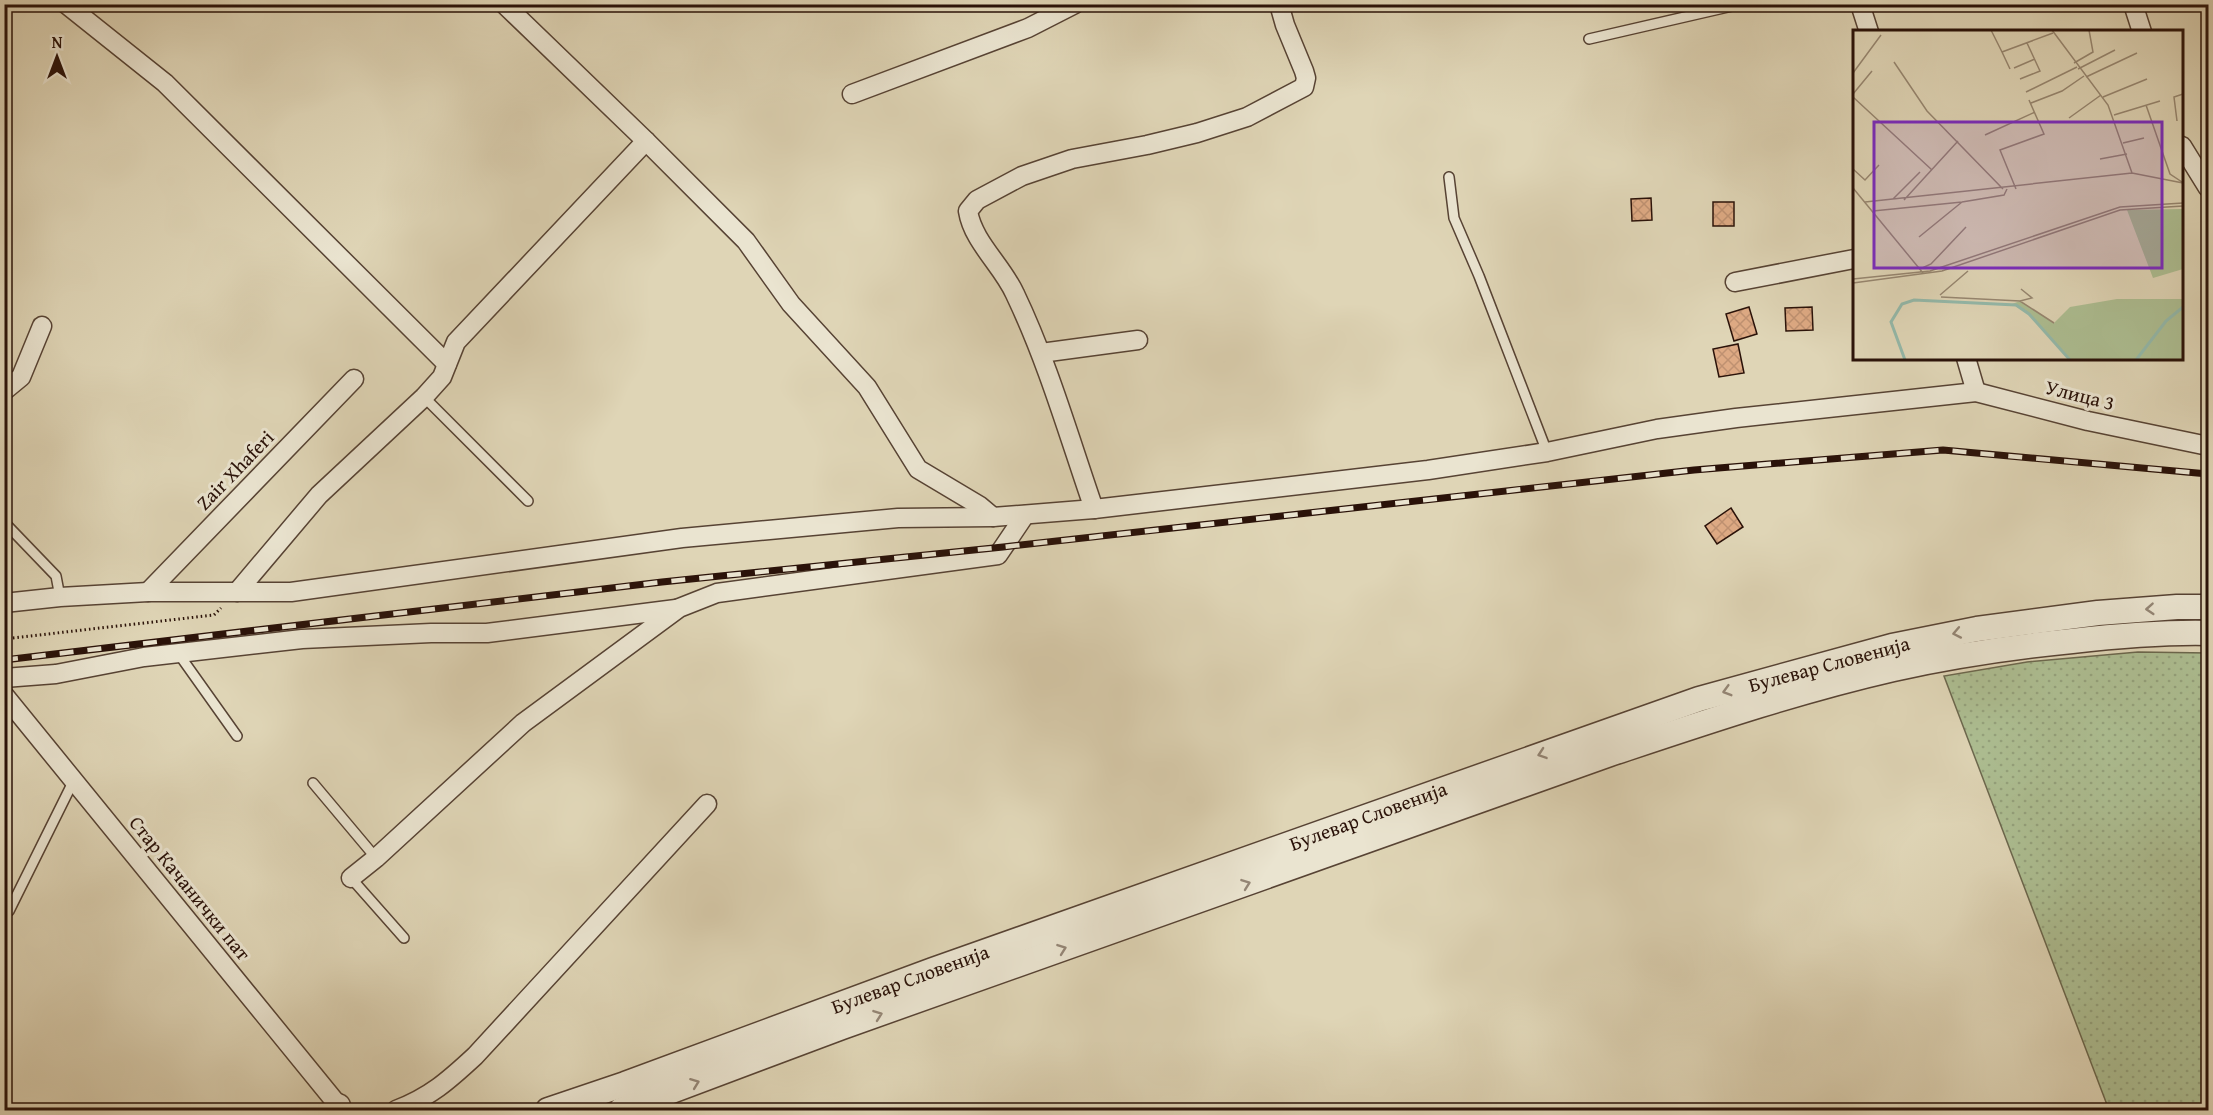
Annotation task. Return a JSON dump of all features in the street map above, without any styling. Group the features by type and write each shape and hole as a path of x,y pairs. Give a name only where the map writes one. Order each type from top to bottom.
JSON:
{"street":[{"path":"66,4 165,83 447,364"},
{"path":"504,4 746,241 791,304 867,387 918,469 980,506 993,517"},
{"path":"852,94 1028,28 1075,4"},
{"path":"1094,509 1041,353 1014,291 970,225 968,211 976,200 1022,176 1072,159 1147,145 1207,130 1247,117 1305,87 1304,71 1279,4"},
{"path":"1860,4 1868,30"},
{"path":"2133,4 2141,30"},
{"path":"237,592 319,495 424,397 442,377 456,342 646,141"},
{"path":"2183,149 2208,188"},
{"path":"1735,282 1853,259"},
{"path":"4,391 21,377 42,326"},
{"path":"1041,353 1138,340"},
{"path":"4,603 148,592 291,592 681,538 898,518 993,517 1094,509 1383,476 1546,452 1668,427 1797,410 1976,392 1967,360"},
{"name":"Zair Xhaferi","path":"148,592 354,379"},
{"name":"Улица 3","path":"1976,392 2088,421 2208,446"},
{"path":"4,678 56,674 144,657 302,639 431,633 487,633 679,608 717,593 998,555 1025,515"},
{"name":"Булевар Словенија","path":"548,1110 625,1084 956,962 1699,699 1892,646 1977,629 2097,613 2177,607 2208,608"},
{"path":"351,878 376,858 523,723 679,608"},
{"name":"Булевар Словенија","path":"621,1110 854,1023 1715,718 1891,669 1958,656 2027,645 2122,635 2208,633"},
{"name":"Стар Качанички пат","path":"4,694 339,1109"},
{"path":"396,1110 413,1104 441,1087 475,1056 707,804"}],"lane":[{"path":"1589,39 1741,4"},
{"path":"1449,177 1454,218 1479,276 1546,452"},
{"path":"424,397 528,501"},
{"path":"4,522 56,576 60,597"},
{"path":"178,653 237,736"},
{"path":"9,911 74,780"},
{"path":"313,783 376,858"},
{"path":"351,878 404,938"}],"path":[{"path":"4,639 214,615 237,592"}],"green space":[{"path":"2138,652 2208,653 2208,1110 2109,1110 1944,676 2027,662"}],"building":[{"path":"1651,198 1652,220 1632,221 1631,199"},
{"path":"1713,202 1734,202 1734,226 1713,226"},
{"path":"1749,307 1757,334 1734,341 1726,314"},
{"path":"1812,307 1813,330 1786,331 1785,308"},
{"path":"1738,344 1744,373 1719,377 1713,349"},
{"path":"1731,508 1743,527 1717,544 1705,526"}],"railway":[{"path":"4,660 662,582 1003,547 1694,470 1943,450 2208,474"}]}
